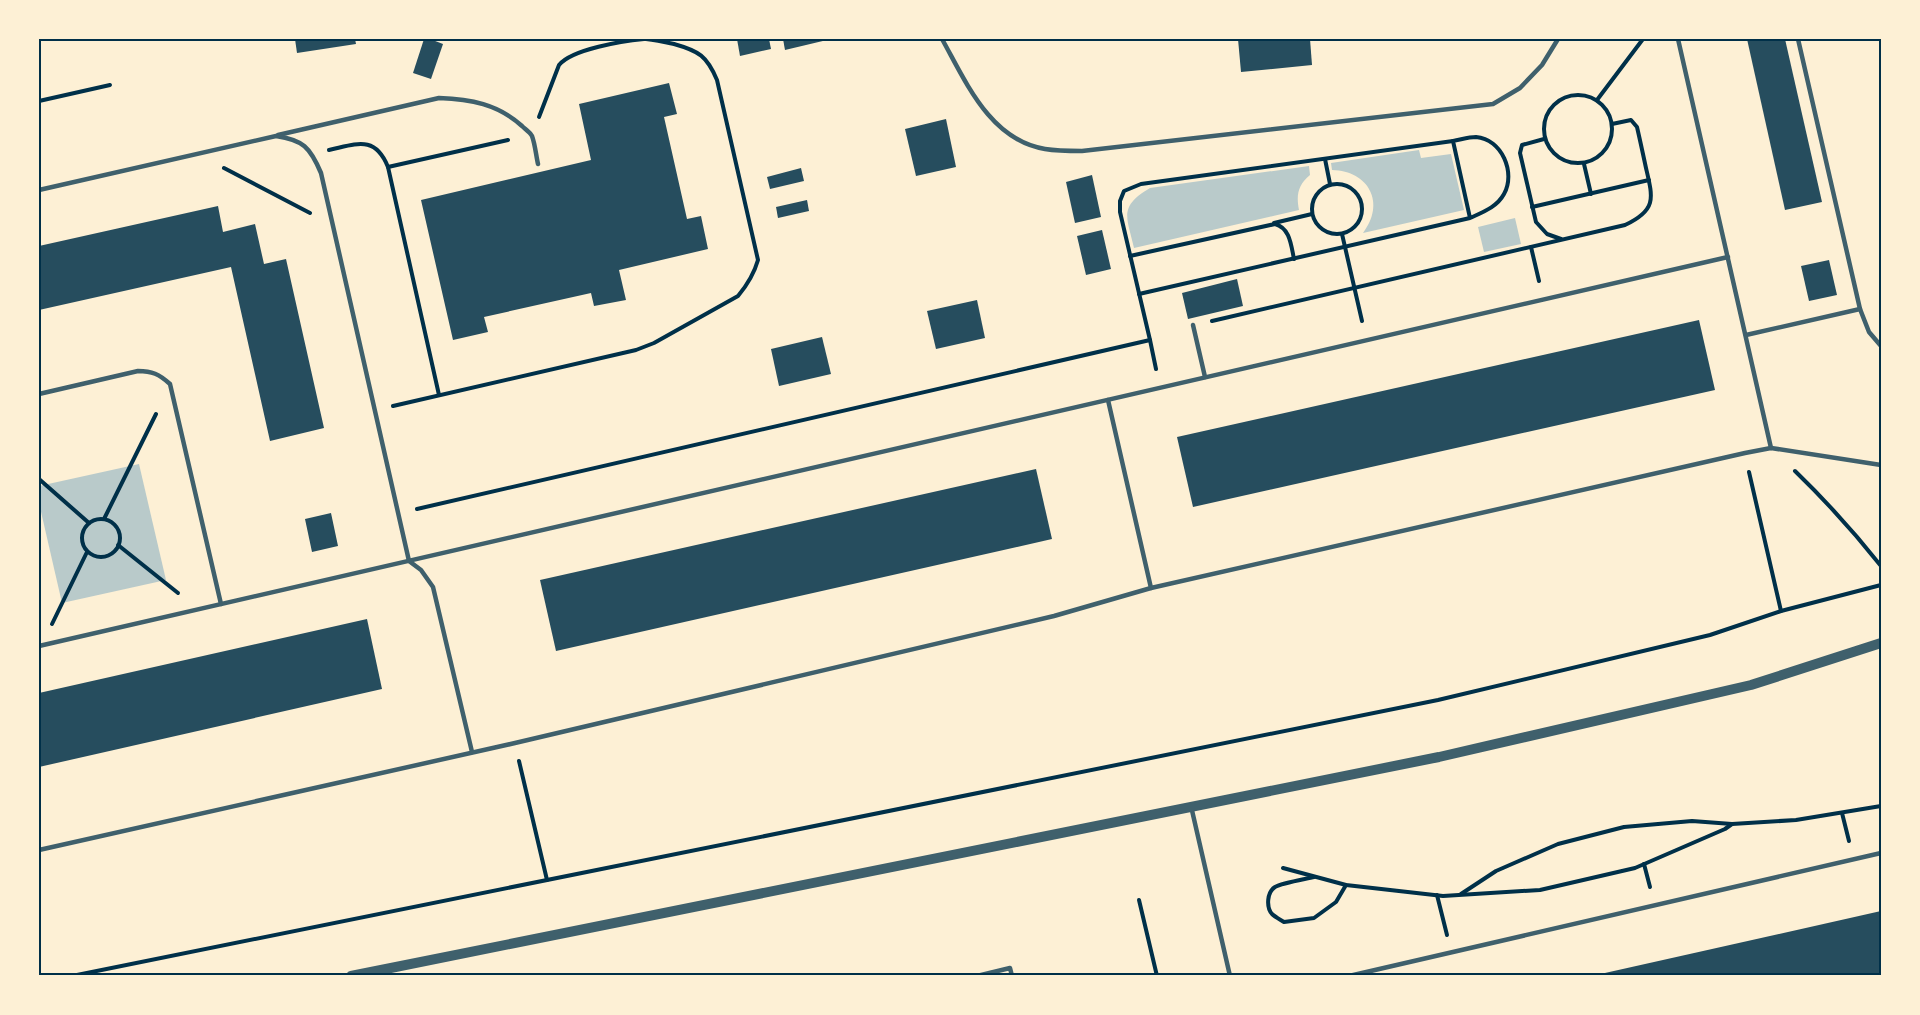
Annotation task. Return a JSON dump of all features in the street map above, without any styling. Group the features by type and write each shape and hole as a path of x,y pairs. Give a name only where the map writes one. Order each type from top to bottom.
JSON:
{"street":[{"path":"351,976 1439,756 1751,686 1881,643"}],"lane":[{"path":"942,39 990,119 1007,133 1044,149 1082,151 1493,104 1520,88 1542,65 1558,39"},
{"path":"1678,39 1771,448"},
{"path":"1798,39 1860,309 1869,332 1881,346"},
{"path":"39,190 439,98 482,103 501,111 516,121 531,135 538,164"},
{"path":"276,136 293,138 305,146 313,154 321,172 410,561 421,570 433,587 472,752"},
{"path":"40,646 1728,257"},
{"path":"1746,335 1860,309"},
{"path":"1193,325 1205,377"},
{"path":"39,394 138,371 159,374 170,384 221,604"},
{"path":"1108,400 1151,588"},
{"path":"39,850 515,743 1063,614 1151,588 1745,453 1771,448 1881,465"},
{"path":"1191,806 1230,976"},
{"path":"1349,976 1881,853"},
{"path":"977,976 1011,968 1012,976"}],"path":[{"path":"388,167 531,135 559,65 576,53 645,39 693,49 711,65 717,80 758,260 753,275 738,296 646,347 413,402"},
{"path":"1597,100 1643,39"},
{"path":"39,101 110,86"},
{"path":"1570,95 1584,95 1597,100 1607,110 1612,124 1612,134 1603,154 1584,164 1574,164 1555,156 1544,139 1543,125 1548,112 1557,101 1570,95"},
{"path":"1193,325 1625,225 1638,219 1650,204 1652,195 1637,127 1631,120 1612,124"},
{"path":"1139,294 1470,218 1497,204 1504,194 1508,182 1508,168 1505,159 1489,142 1476,137 1141,184 1124,191 1120,201 1120,212 1160,388"},
{"path":"1544,139 1526,143 1520,148 1538,226 1547,234 1563,239"},
{"path":"1453,141 1470,218"},
{"path":"354,144 361,142 377,149 388,167 439,395"},
{"path":"196,154 333,224"},
{"path":"1324,159 1330,184"},
{"path":"1584,164 1591,194"},
{"path":"1532,207 1649,180"},
{"path":"1330,184 1348,186 1356,191 1363,207 1362,217 1350,231 1342,234 1332,234 1323,230 1316,223 1312,214 1315,195 1330,184"},
{"path":"1130,256 1312,214"},
{"path":"1267,224 1281,226 1288,233 1294,259"},
{"path":"1342,234 1366,340"},
{"path":"1531,247 1543,300"},
{"path":"399,513 1149,340"},
{"path":"104,519 170,384"},
{"path":"1771,448 1853,530 1881,566"},
{"path":"1745,453 1781,611"},
{"path":"39,479 89,523"},
{"path":"96,519 104,519 112,522 118,529 120,537 113,553 96,556 87,552 81,537 89,523 96,519"},
{"path":"118,545 198,609"},
{"path":"40,646 87,552"},
{"path":"72,976 1438,700 1710,635 1781,611 1881,585"},
{"path":"515,743 547,880"},
{"path":"1460,895 1496,871 1558,843 1624,827 1692,821 1731,824 1796,819 1881,806"},
{"path":"1842,813 1853,859"},
{"path":"1283,868 1347,885 1437,895 1540,890 1635,868 1725,829 1731,824"},
{"path":"1315,877 1275,887 1268,900 1272,915 1284,922 1314,918 1336,902 1347,885"},
{"path":"1437,895 1451,952"},
{"path":"1139,900 1157,976"}],"shaded area":[{"path":"1419,150 1421,158 1451,154 1464,210 1363,233 1370,222 1373,211 1370,191 1356,176 1332,170 1331,163"},
{"path":"1309,166 1310,175 1299,191 1299,210 1134,248 1127,214 1133,201 1150,188"},
{"path":"1515,218 1521,244 1484,252 1478,227"},
{"path":"139,464 166,580 62,603 39,503 39,486"}],"building":[{"path":"295,39 355,39 356,44 297,53"},
{"path":"424,39 443,44 431,79 413,73"},
{"path":"737,39 769,39 771,49 740,56"},
{"path":"783,39 827,39 827,40 785,50"},
{"path":"1238,39 1310,39 1312,65 1241,72"},
{"path":"1747,39 1785,39 1822,202 1785,210"},
{"path":"669,83 677,114 664,117 687,219 701,216 708,249 619,270 626,300 594,306 591,293 484,317 488,332 453,340 421,200 591,160 579,104"},
{"path":"946,119 956,167 916,176 905,129"},
{"path":"801,168 804,181 770,189 767,177"},
{"path":"1092,175 1101,217 1075,223 1066,182"},
{"path":"807,200 809,211 778,218 776,207"},
{"path":"218,206 223,232 255,224 264,264 286,259 324,428 270,441 231,267 39,310 39,246"},
{"path":"1102,230 1111,269 1086,275 1077,236"},
{"path":"1829,260 1837,295 1809,301 1801,266"},
{"path":"1237,279 1243,306 1188,319 1182,293"},
{"path":"977,300 985,338 936,349 927,311"},
{"path":"1699,320 1715,390 1193,507 1177,437"},
{"path":"822,337 831,374 779,386 771,349"},
{"path":"1036,469 1052,539 556,651 540,580"},
{"path":"331,513 338,546 312,552 305,519"},
{"path":"367,619 382,689 39,767 39,693"},
{"path":"1881,911 1881,976 1596,976 1596,975"}]}
